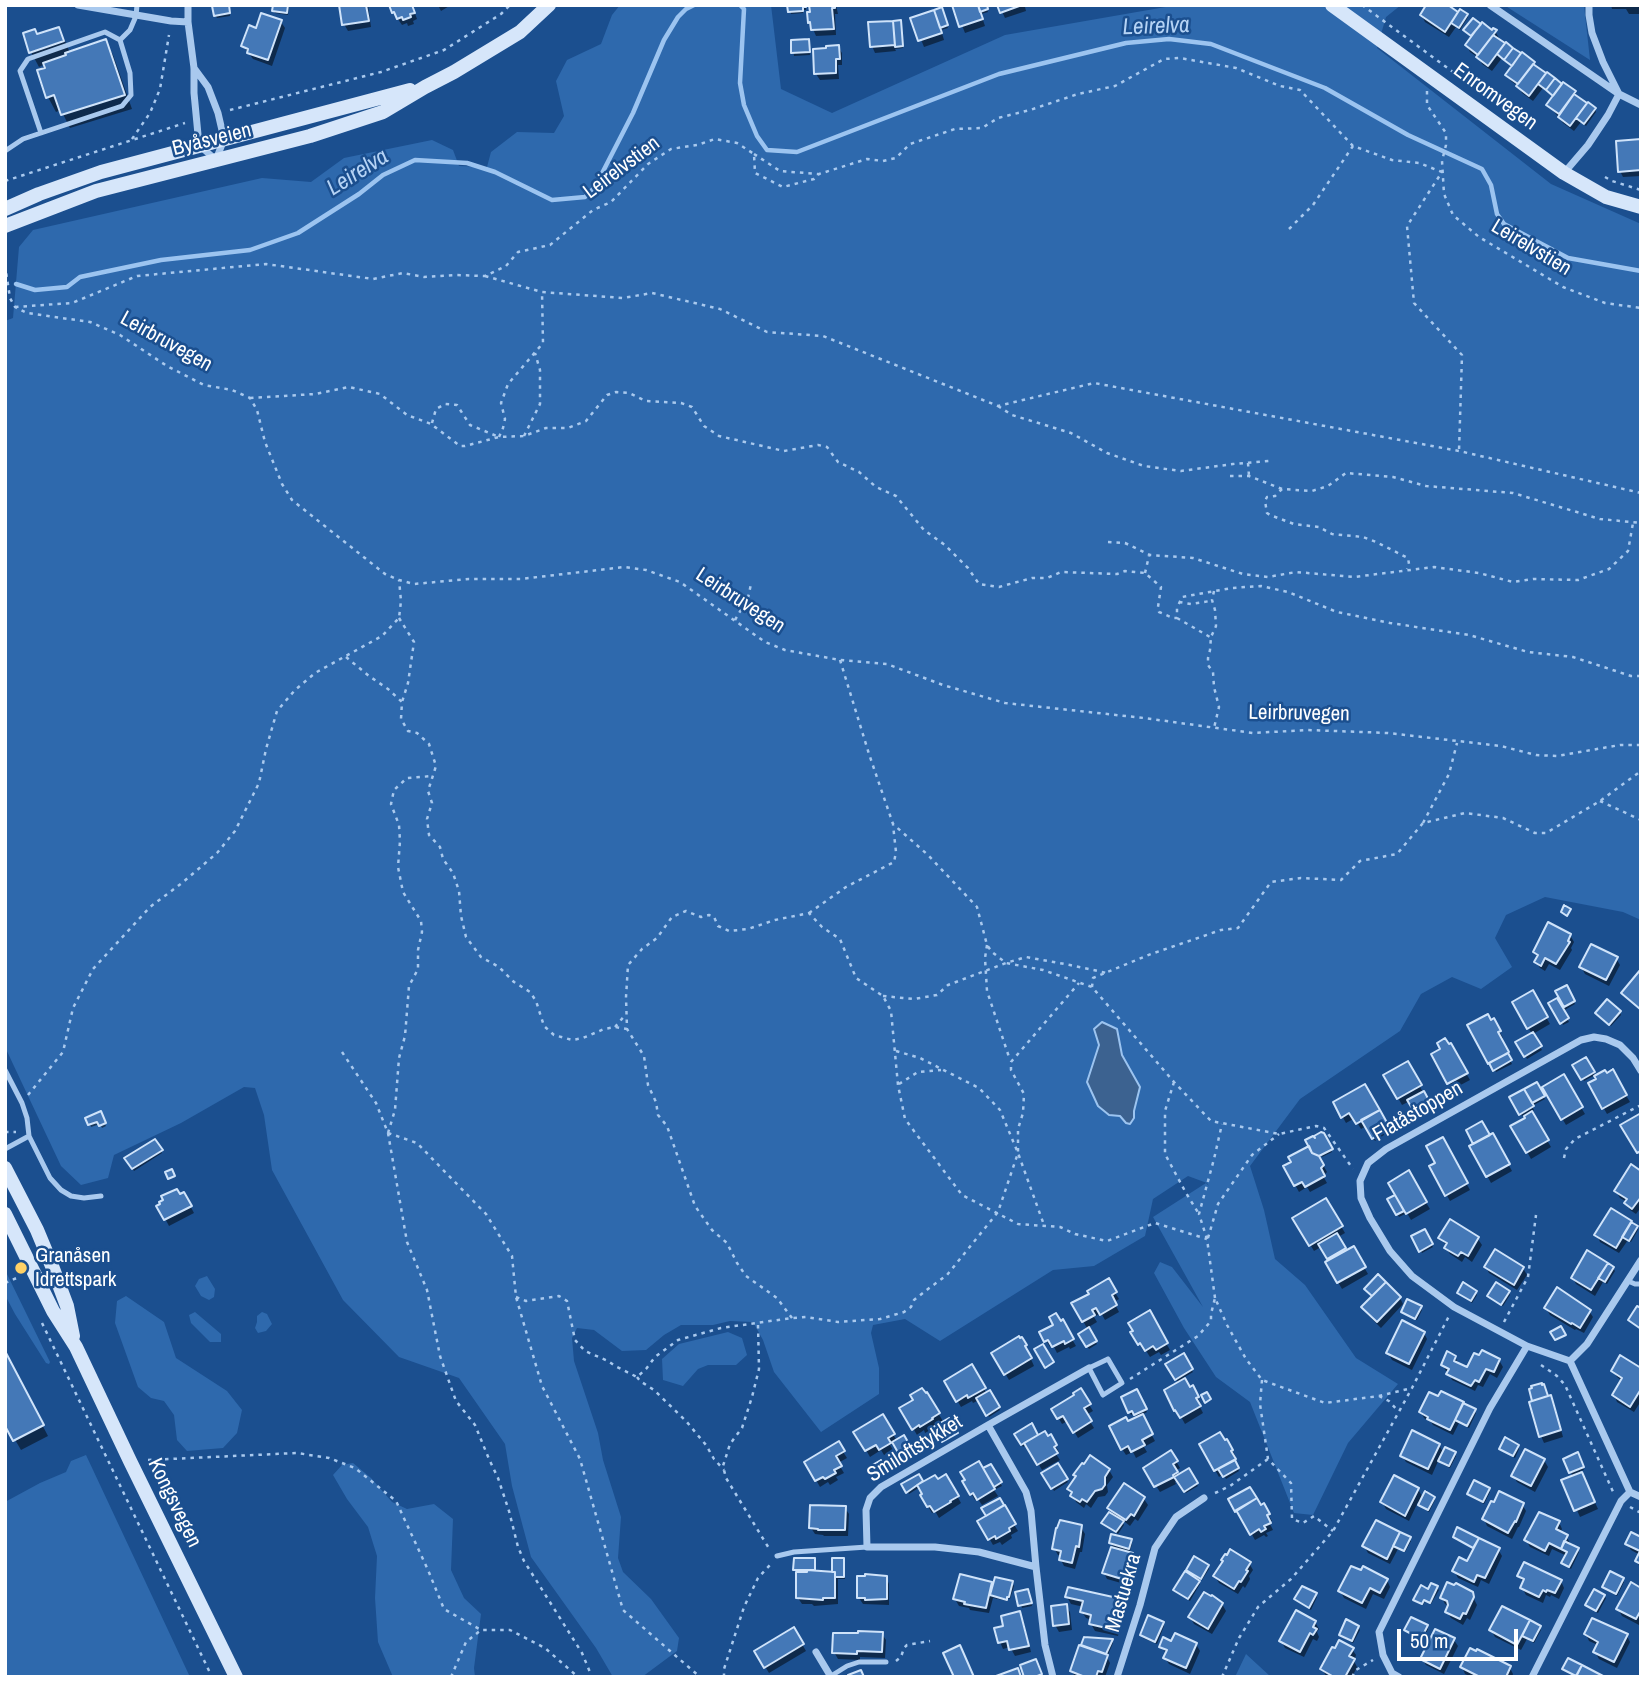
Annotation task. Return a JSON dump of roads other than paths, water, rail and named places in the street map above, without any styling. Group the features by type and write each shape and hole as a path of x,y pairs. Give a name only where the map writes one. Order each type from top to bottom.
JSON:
{"main road":[{"name":"Byåsveien","path":"5,226 96,191 310,136 383,112 520,32 549,5"},
{"name":"Enromvegen","path":"1332,5 1564,173 1606,197 1641,207"},
{"name":"Byåsveien","path":"5,209 38,194 101,172 425,87"},
{"name":"Kongsvegen","path":"5,1168 52,1266 67,1306 76,1347"},
{"name":"Kongsvegen","path":"5,1214 53,1311 76,1347 236,1677"}],"street":[{"path":"78,5 188,22"},
{"path":"188,5 199,145 216,160 224,139 218,113 208,87 194,68"},
{"path":"1490,5 1619,94 1641,105"},
{"path":"1589,5 1592,33 1619,94"},
{"path":"1564,173 1588,145 1619,94"},
{"name":"Flatåstoppen","path":"1527,1346 1454,1307 1412,1276 1390,1251 1370,1218 1361,1198 1360,1181 1368,1163 1386,1149 1581,1040 1594,1037 1620,1045 1641,1071"},
{"path":"1570,1361 1587,1344 1641,1260"},
{"path":"1399,1677 1392,1673 1382,1655 1379,1632 1490,1408 1527,1346 1570,1361 1630,1492 1641,1497"},
{"name":"Smiloftstykket","path":"867,1547 866,1510 870,1498 881,1487 1089,1368"},
{"name":"Smiloftstykket","path":"988,1425 1017,1473 1031,1511 1045,1645 1053,1677"},
{"path":"1532,1677 1621,1501 1630,1492"},
{"name":"Mastuekra","path":"1117,1677 1155,1548 1176,1517 1204,1498"},
{"path":"867,1547 935,1547 979,1552 1036,1567"},
{"path":"816,1651 831,1677"}],"lane":[{"path":"120,40 130,30 137,5"},
{"path":"5,151 23,139 41,133 122,106 131,95 130,73 120,40 105,32 28,59 20,71 41,133"},
{"path":"5,1070 22,1103 29,1136 50,1178 71,1196 101,1196"},
{"path":"5,1149 29,1136"},
{"path":"1628,1281 1641,1284"},
{"path":"1108,1359 1122,1383 1103,1395 1089,1368 1108,1359"},
{"path":"777,1556 794,1552 867,1547"},
{"path":"831,1677 846,1666 859,1662 886,1662"}],"waterway":[{"name":"Leirelva","path":"16,284 35,290 67,287 80,277 161,260 250,250 298,233 359,194 383,175 415,160 467,163 495,172 552,200 585,197 595,187 633,113 664,40 678,17 694,5"},
{"name":"Leirelva","path":"740,5 744,9 740,83 744,105 757,136 767,150 797,152 999,74 1126,43 1169,39 1211,44 1325,88 1408,135 1482,169 1491,185 1497,214 1504,224 1568,258 1641,271"}],"place":[{"name":"Granåsen Idrettspark","path":"21,1268"}]}
